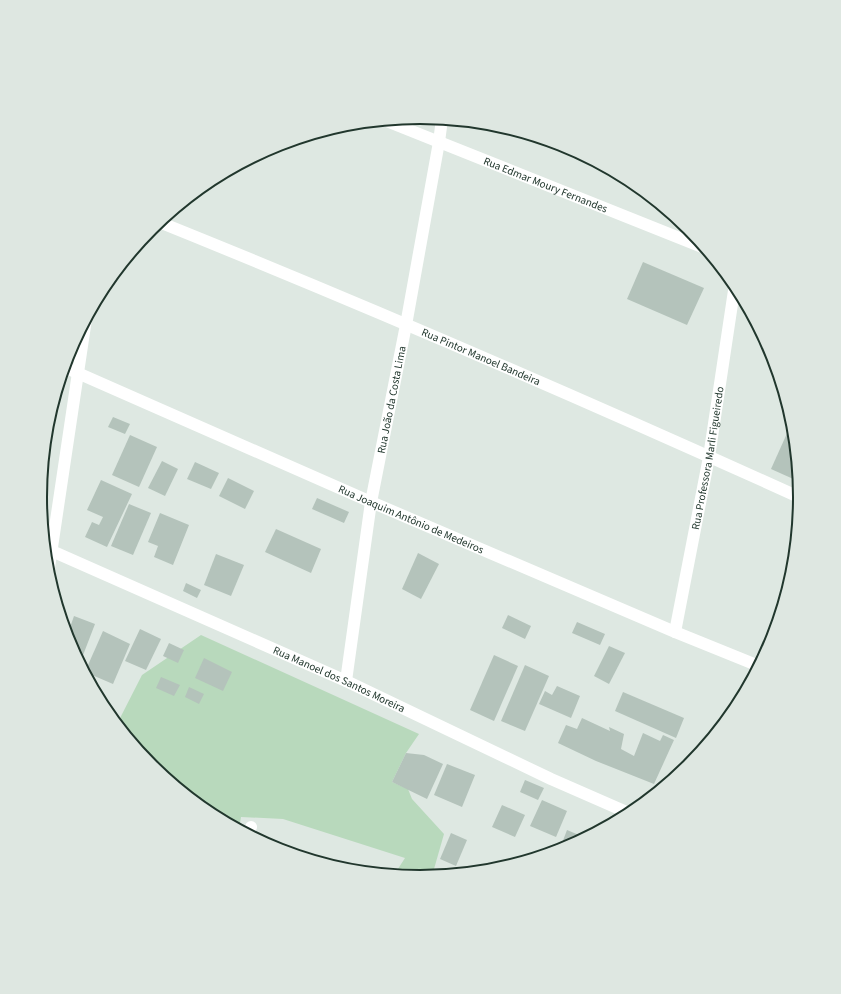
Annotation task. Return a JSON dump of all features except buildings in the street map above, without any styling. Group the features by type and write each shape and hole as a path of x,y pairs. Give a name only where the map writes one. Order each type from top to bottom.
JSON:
{"street":[{"name":"Rua Edmar Moury Fernandes","path":"394,124 696,246"},
{"name":"Rua João da Costa Lima","path":"346,681 371,502 406,324 441,124"},
{"name":"Rua Pintor Manoel Bandeira","path":"165,224 406,324 794,495"},
{"name":"Rua Professora Marli Figueiredo","path":"675,632 709,457 734,293"},
{"path":"50,541 83,338"},
{"name":"Rua Joaquim Antônio de Medeiros","path":"70,369 371,502 675,632 754,664"},
{"name":"Rua Manoel dos Santos Moreira","path":"51,551 346,681 551,779 623,811"}],"green space":[{"path":"201,635 419,734 406,753 392,782 408,789 412,799 444,834 434,870 397,870 405,858 283,819 241,817 240,823 213,808 174,778 156,761 120,718 142,675"}]}
